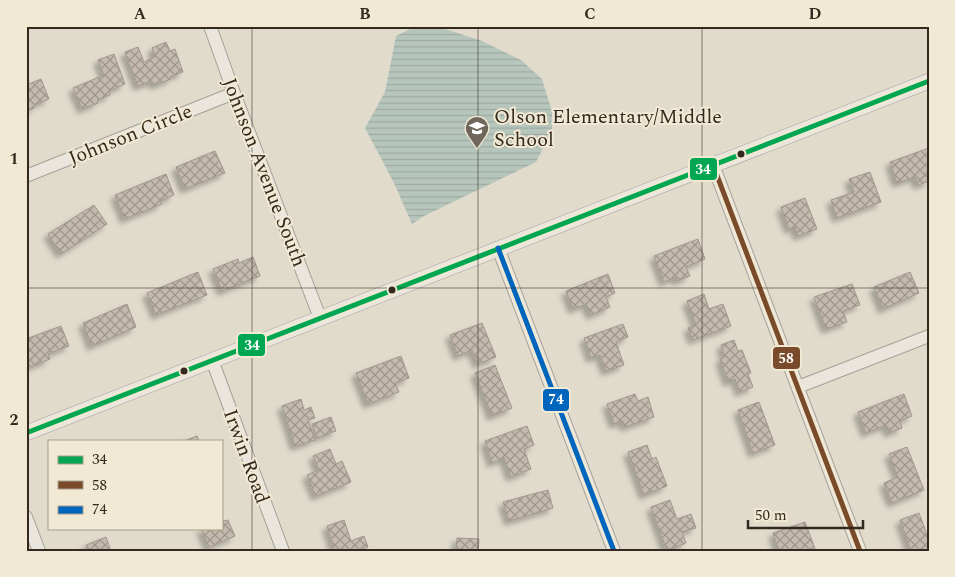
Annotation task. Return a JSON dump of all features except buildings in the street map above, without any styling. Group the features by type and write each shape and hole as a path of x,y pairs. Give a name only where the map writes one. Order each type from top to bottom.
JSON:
{"street":[{"name":"Johnson Avenue South","path":"210,26 320,318"},
{"path":"26,432 929,81"},
{"name":"Johnson Circle","path":"26,176 234,93"},
{"path":"713,165 860,551"},
{"path":"498,248 609,549"},
{"path":"798,387 929,336"},
{"name":"Irwin Road","path":"212,360 283,551"},
{"path":"26,517 39,551"}],"shaded area":[{"path":"416,26 436,26 482,41 521,60 542,79 552,112 552,131 536,162 424,216 412,224 394,183 365,128 385,92 396,36"}],"transit line":[{"name":"34","path":"26,433 929,81"},
{"name":"58","path":"713,165 860,551"},
{"name":"74","path":"498,248 614,551"}],"place":[{"name":"Olson Elementary/Middle School","path":"477,149"}]}
